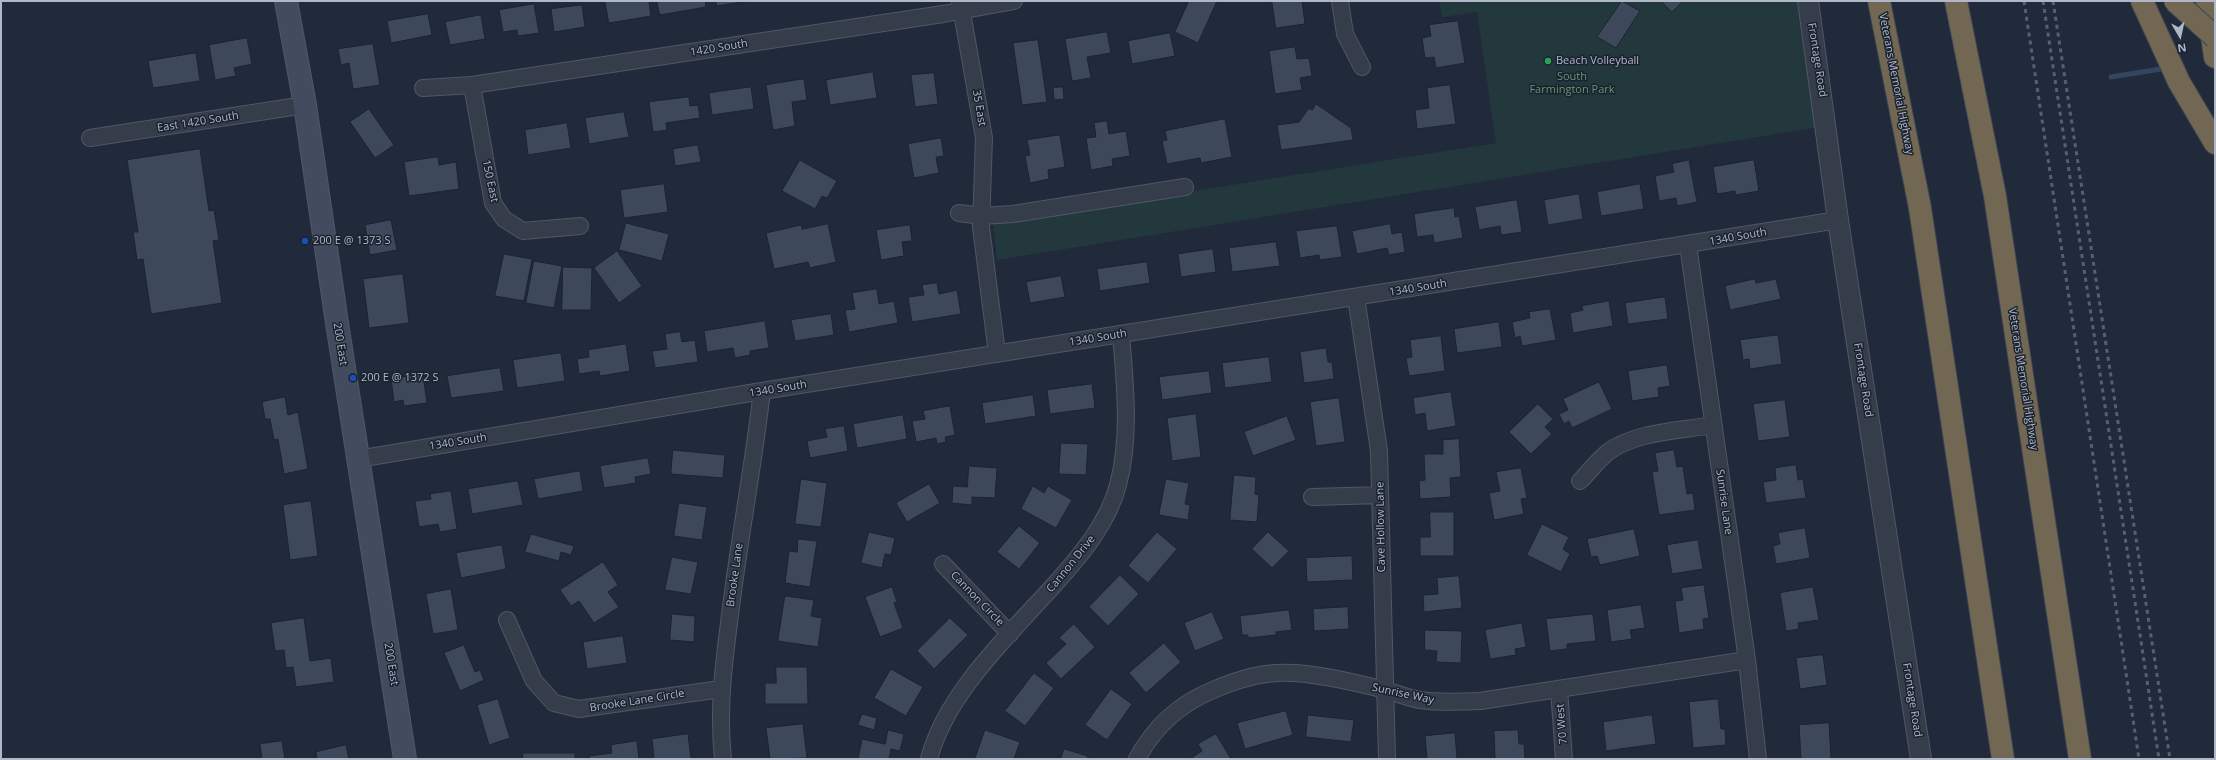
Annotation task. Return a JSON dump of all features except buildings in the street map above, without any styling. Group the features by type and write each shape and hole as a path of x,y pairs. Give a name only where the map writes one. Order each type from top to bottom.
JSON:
{"highway":[{"name":"Veterans Memorial Highway","path":"1880,1 1920,208 2003,759"},
{"name":"Veterans Memorial Highway","path":"1956,1 1995,196 2080,759"},
{"path":"2176,1 2215,37"},
{"path":"2207,1 2215,58"},
{"path":"2144,6 2179,82 2215,143"}],"main road":[{"name":"200 East","path":"286,1 305,105 405,759"}],"street":[{"name":"1420 South","path":"423,88 472,85 961,6 1014,1"},
{"path":"1340,1 1345,34 1362,67"},
{"name":"Frontage Road","path":"1808,1 1838,220 1921,759"},
{"name":"35 East","path":"961,6 984,138 981,227 997,354"},
{"name":"150 East","path":"472,85 493,203 504,219 523,231 580,226"},
{"name":"East 1420 South","path":"90,138 305,105"},
{"path":"960,213 982,216 1013,214 1185,187"},
{"name":"1340 South","path":"358,458 762,391 1838,220"},
{"name":"Sunrise Lane","path":"1688,245 1747,660 1758,759"},
{"name":"Cave Hollow Lane","path":"1356,297 1379,451 1387,759"},
{"name":"Cannon Drive","path":"929,759 944,717 970,681 1010,634 1071,567 1099,529 1118,486 1124,458 1126,410 1121,334"},
{"name":"Brooke Lane","path":"723,759 720,733 721,689 732,600 762,391"},
{"path":"1580,481 1608,452 1626,442 1645,436 1713,425"},
{"path":"1312,497 1380,495"},
{"name":"Cannon Circle","path":"943,564 1010,634"},
{"name":"Brooke Lane Circle","path":"506,620 534,681 554,702 579,709 721,689"},
{"name":"Sunrise Way","path":"1136,759 1162,722 1181,707 1205,693 1241,678 1277,673 1302,673 1385,690 1419,700 1450,703 1480,701 1747,660"},
{"name":"70 West","path":"1559,689 1564,734 1564,759"}],"green space":[{"name":"South Farmington Park","path":"1439,1 1799,1 1819,127 997,260 993,223 1496,143 1477,12 1442,17"}],"waterway":[{"path":"2111,77 2167,68"}],"railway":[{"path":"2024,1 2139,759"},
{"path":"2043,1 2159,759"},
{"path":"2053,1 2170,759"}],"place":[{"name":"Beach Volleyball","path":"1548,61"},
{"name":"200 E @ 1373 S","path":"305,241"},
{"name":"200 E @ 1372 S","path":"353,378"}]}
